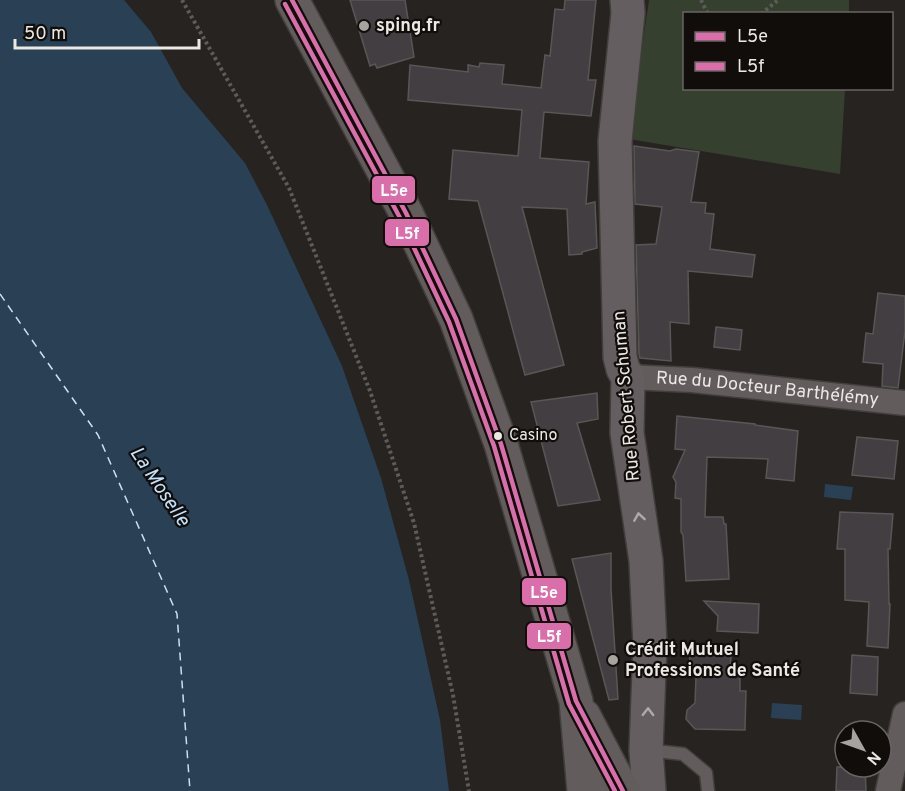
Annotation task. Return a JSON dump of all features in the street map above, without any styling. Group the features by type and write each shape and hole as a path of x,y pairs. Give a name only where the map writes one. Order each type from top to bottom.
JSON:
{"main road":[{"path":"292,0 406,213 456,319 501,444 576,701 584,791"},
{"path":"576,701 623,791"}],"street":[{"name":"Rue Robert Schuman","path":"627,0 628,13 615,141 620,357 628,377 627,433 646,561 650,645 646,750 649,791"},
{"name":"Rue du Docteur Barthélémy","path":"628,377 692,380 905,403"},
{"path":"576,701 602,791"},
{"path":"888,791 905,714"}],"lane":[{"path":"646,750 683,754 706,773 708,791"}],"path":[{"path":"182,0 289,189 370,391 414,524 453,695 469,791"},
{"path":"763,12 778,0"}],"green space":[{"path":"649,0 849,0 849,12 683,12 683,90 845,90 840,174 629,139"}],"water":[{"name":"La Moselle","path":"0,0 124,0 151,32 182,88 245,163 342,366 381,478 409,580 440,720 449,791 0,791"},
{"path":"825,484 853,487 851,500 824,497"},
{"path":"772,703 802,705 801,720 771,718"}],"building":[{"path":"350,0 405,0 414,57 377,68 375,64 370,66"},
{"path":"565,0 596,0 588,80 596,80 591,116 544,112 540,158 589,162 586,204 595,202 597,248 582,252 582,254 569,255 567,209 522,207 564,365 525,375 478,201 449,199 453,150 518,156 522,110 408,100 410,65 468,72 468,65 479,67 480,63 504,65 502,84 541,88 545,55 550,56 555,9 564,10"},
{"path":"634,146 699,152 691,202 706,203 705,213 714,214 710,249 755,255 752,277 688,271 689,324 670,322 671,361 640,358 639,354 636,245 656,244 662,207 635,204"},
{"path":"878,293 905,296 905,331 898,388 882,386 883,364 863,362 866,333 873,334"},
{"path":"716,327 742,330 740,350 714,347"},
{"path":"597,393 598,419 577,423 600,500 558,506 531,402"},
{"path":"677,416 798,431 794,481 766,478 768,459 707,457 705,517 723,517 724,524 726,524 729,579 686,581 681,532 681,499 675,498 676,482 673,477 685,450 675,449"},
{"path":"857,437 898,441 894,479 852,475"},
{"path":"840,512 893,514 890,549 888,549 890,604 888,648 867,646 869,602 845,600 845,549 837,549"},
{"path":"611,553 618,699 609,700 572,559"},
{"path":"704,601 759,604 758,633 717,631 718,616"},
{"path":"690,653 731,654 730,676 740,676 740,691 746,691 745,730 695,729 686,719 687,710 695,703 696,677 689,669"},
{"path":"852,655 878,657 877,695 850,693"},
{"path":"836,779 866,779 866,791 836,791"}],"ferry route":[{"path":"0,294 98,435 177,614 190,791"}],"transit line":[{"name":"L5e","path":"292,0 406,213 456,319 501,444 576,701 623,791"},
{"name":"L5f","path":"285,4 399,216 449,322 494,446 569,704 615,791"}],"place":[{"name":"sping.fr","path":"364,26"},
{"name":"Casino","path":"498,436"},
{"name":"Crédit Mutuel Professions de Santé","path":"613,660"}]}
